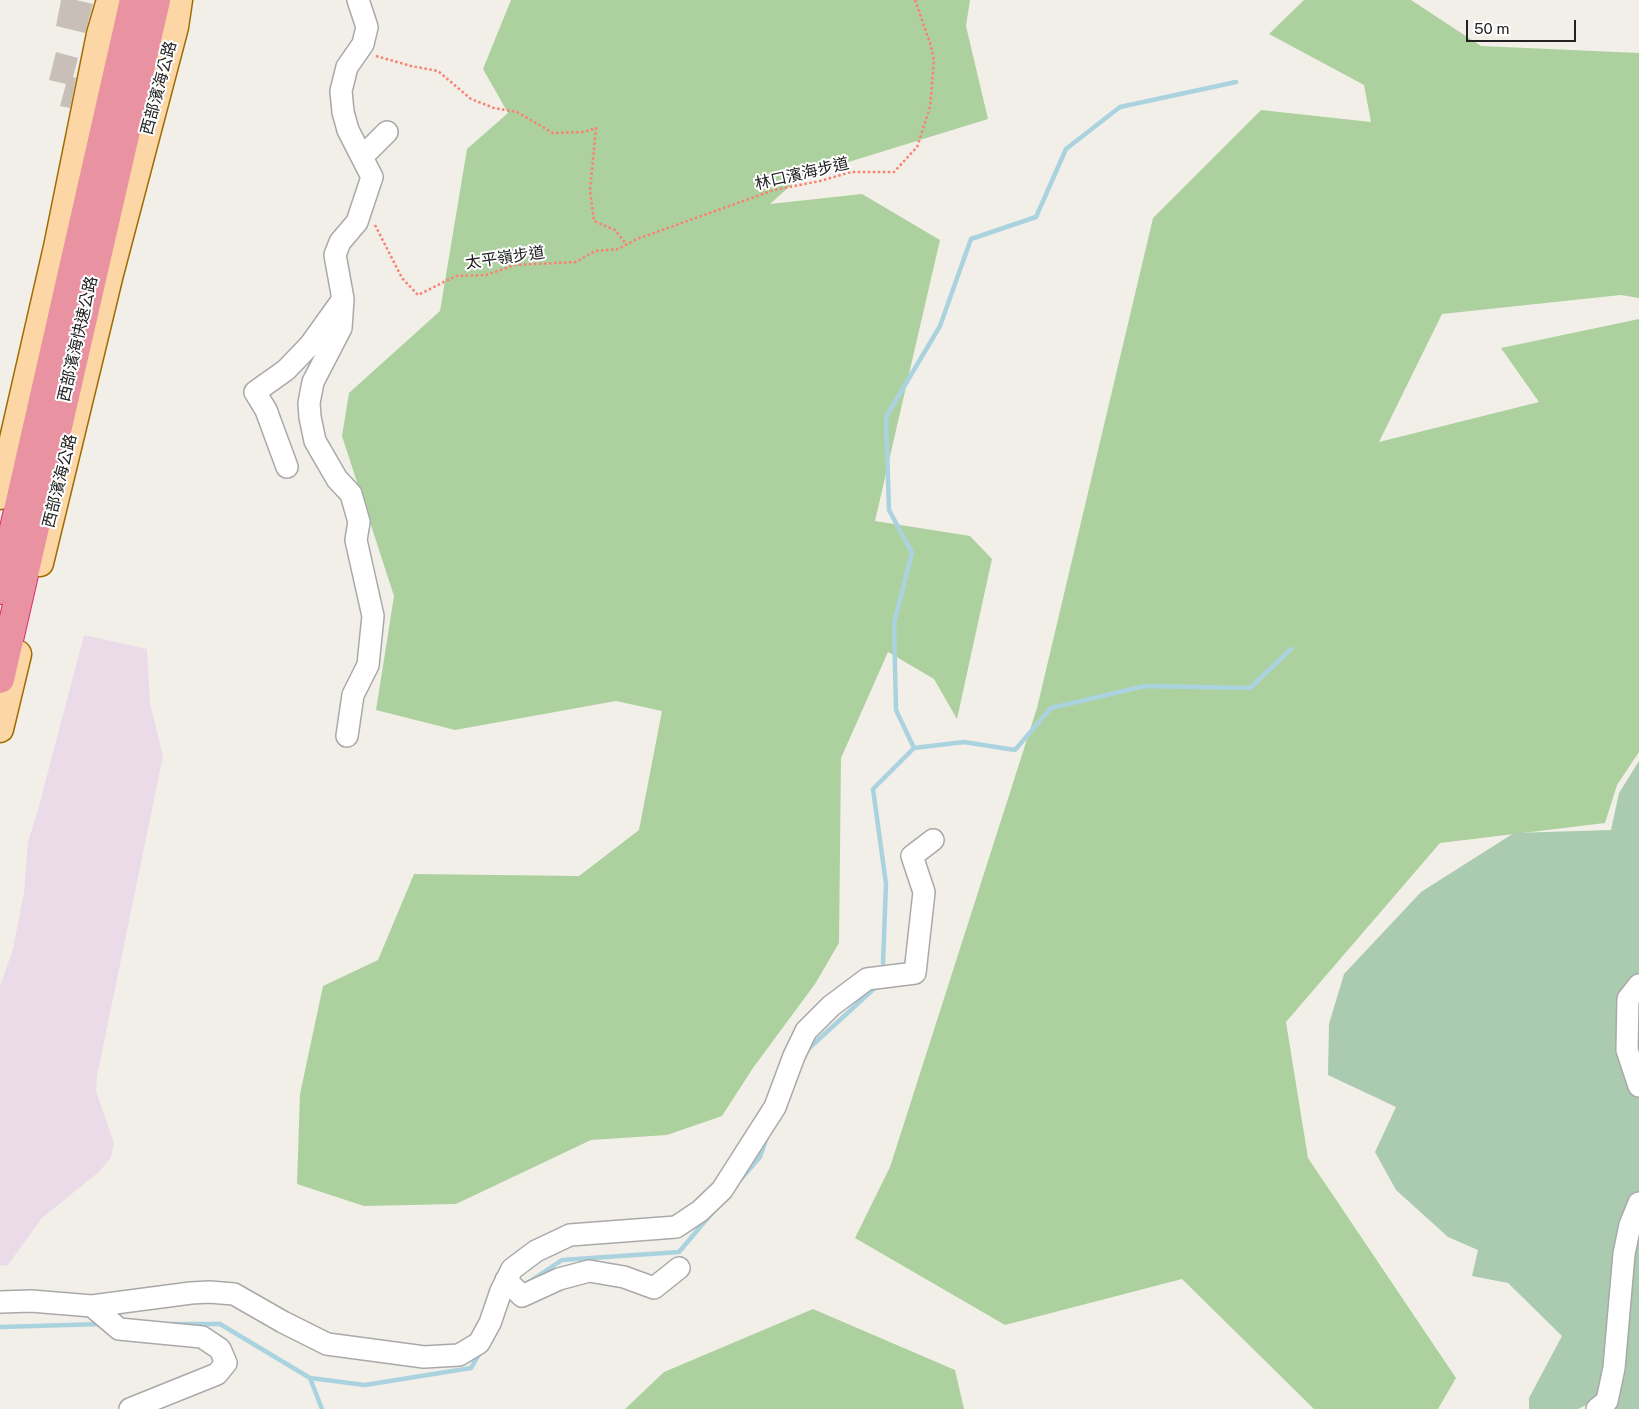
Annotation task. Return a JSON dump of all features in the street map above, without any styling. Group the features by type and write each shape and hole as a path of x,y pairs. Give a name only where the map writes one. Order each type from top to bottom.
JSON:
{"highway":[{"path":"90,242 88,156 118,0"},
{"name":"西部濱海快速公路","path":"0,679 90,242 134,46 134,0"},
{"name":"西部濱海快速公路","path":"134,46 156,0"},
{"path":"90,242 134,146 173,0"},
{"name":"西部濱海快速公路","path":"0,590 90,242"}],"main road":[{"path":"0,496 57,247 100,34 110,0"},
{"name":"西部濱海公路","path":"0,729 110,274 175,27 179,0"}],"street":[{"path":"347,736 353,694 368,664 373,616 356,540 360,522 351,494 337,479 315,441 309,403 313,382 341,328 343,299 335,255 340,242 356,222 372,177 348,130 343,112 341,91 347,67 363,44 367,27 358,0"},
{"path":"362,157 387,132"},
{"path":"287,467 266,410 255,392 286,370 310,345 343,299"},
{"path":"105,1317 190,1293 234,1294 327,1344 424,1358 459,1356 479,1343 513,1286 512,1269 536,1251 570,1235 676,1227 700,1211 722,1190 775,1107 794,1056 806,1031 831,1006 867,978 915,973 924,892 912,856 933,840"},
{"path":"1639,986 1628,998 1627,1050 1639,1086"},
{"path":"1597,1409 1607,1400 1612,1376 1624,1254 1630,1225 1639,1203"},
{"path":"513,1286 559,1279 589,1271 624,1277 654,1288 678,1268"},
{"path":"0,1302 31,1301 202,1338 220,1349 226,1363 217,1374 130,1409"}],"path":[{"name":"林口濱海步道","path":"627,244 774,190 820,181 851,172 894,172 917,148 930,107 934,61 931,46 915,0"},
{"path":"359,50 411,66 438,71 471,99 494,108 517,112 553,133 584,132 596,128 590,190 594,221 615,230 627,244"},
{"name":"太平嶺步道","path":"364,203 402,278 418,295 456,276 486,276 515,265 576,262 595,251 618,249 627,244"}],"shaded area":[{"path":"84,635 147,649 150,703 163,756 97,1076 96,1091 114,1143 111,1157 100,1171 42,1218 7,1266 0,1265 0,986 13,949 24,892 28,842"}],"green space":[{"path":"511,0 970,0 966,26 988,119 800,177 770,204 862,194 940,240 875,521 970,536 992,559 957,719 934,679 888,652 841,758 839,943 815,984 753,1068 722,1116 667,1135 591,1140 456,1204 364,1206 297,1184 300,1094 323,986 378,960 414,874 579,876 639,830 662,711 616,701 455,730 376,710 394,596 342,436 349,393 440,311 467,149 508,113 483,69"},
{"path":"1304,0 1411,0 1481,46 1639,53 1639,298 1621,295 1442,314 1379,442 1539,402 1501,348 1639,319 1639,752 1617,785 1605,823 1440,843 1286,1022 1308,1158 1456,1378 1438,1409 1314,1409 1182,1279 1005,1325 855,1238 890,1167 1037,708 1153,218 1261,110 1371,122 1364,85 1269,34"},
{"path":"1639,761 1639,1192 1631,1217 1602,1390 1592,1402 1578,1409 1529,1409 1529,1398 1562,1336 1508,1283 1472,1276 1478,1250 1448,1237 1396,1190 1375,1152 1396,1107 1328,1075 1329,1024 1344,974 1421,892 1514,833 1611,830 1619,793"},
{"path":"1639,1230 1639,1409 1607,1409 1637,1235"},
{"path":"813,1309 955,1370 964,1409 625,1409 664,1372"}],"building":[{"path":"61,0 76,0 93,4 85,33 56,26"},
{"path":"56,52 78,58 73,77 76,78 70,108 60,106 66,84 49,80"}],"waterway":[{"path":"883,963 886,884 873,789 914,748 896,710 894,623 912,553 889,510 886,417 940,326 971,239 1036,217 1066,149 1120,107 1236,82"},
{"path":"914,748 964,742 1015,750 1051,708 1145,686 1250,688 1291,649"},
{"path":"806,1051 878,985"},
{"path":"740,1180 760,1157 767,1137"},
{"path":"526,1284 562,1260 679,1252 712,1213"},
{"path":"0,1327 103,1324"},
{"path":"171,1324 220,1324 310,1378 365,1385 471,1368 481,1351"},
{"path":"310,1378 322,1409"}]}
